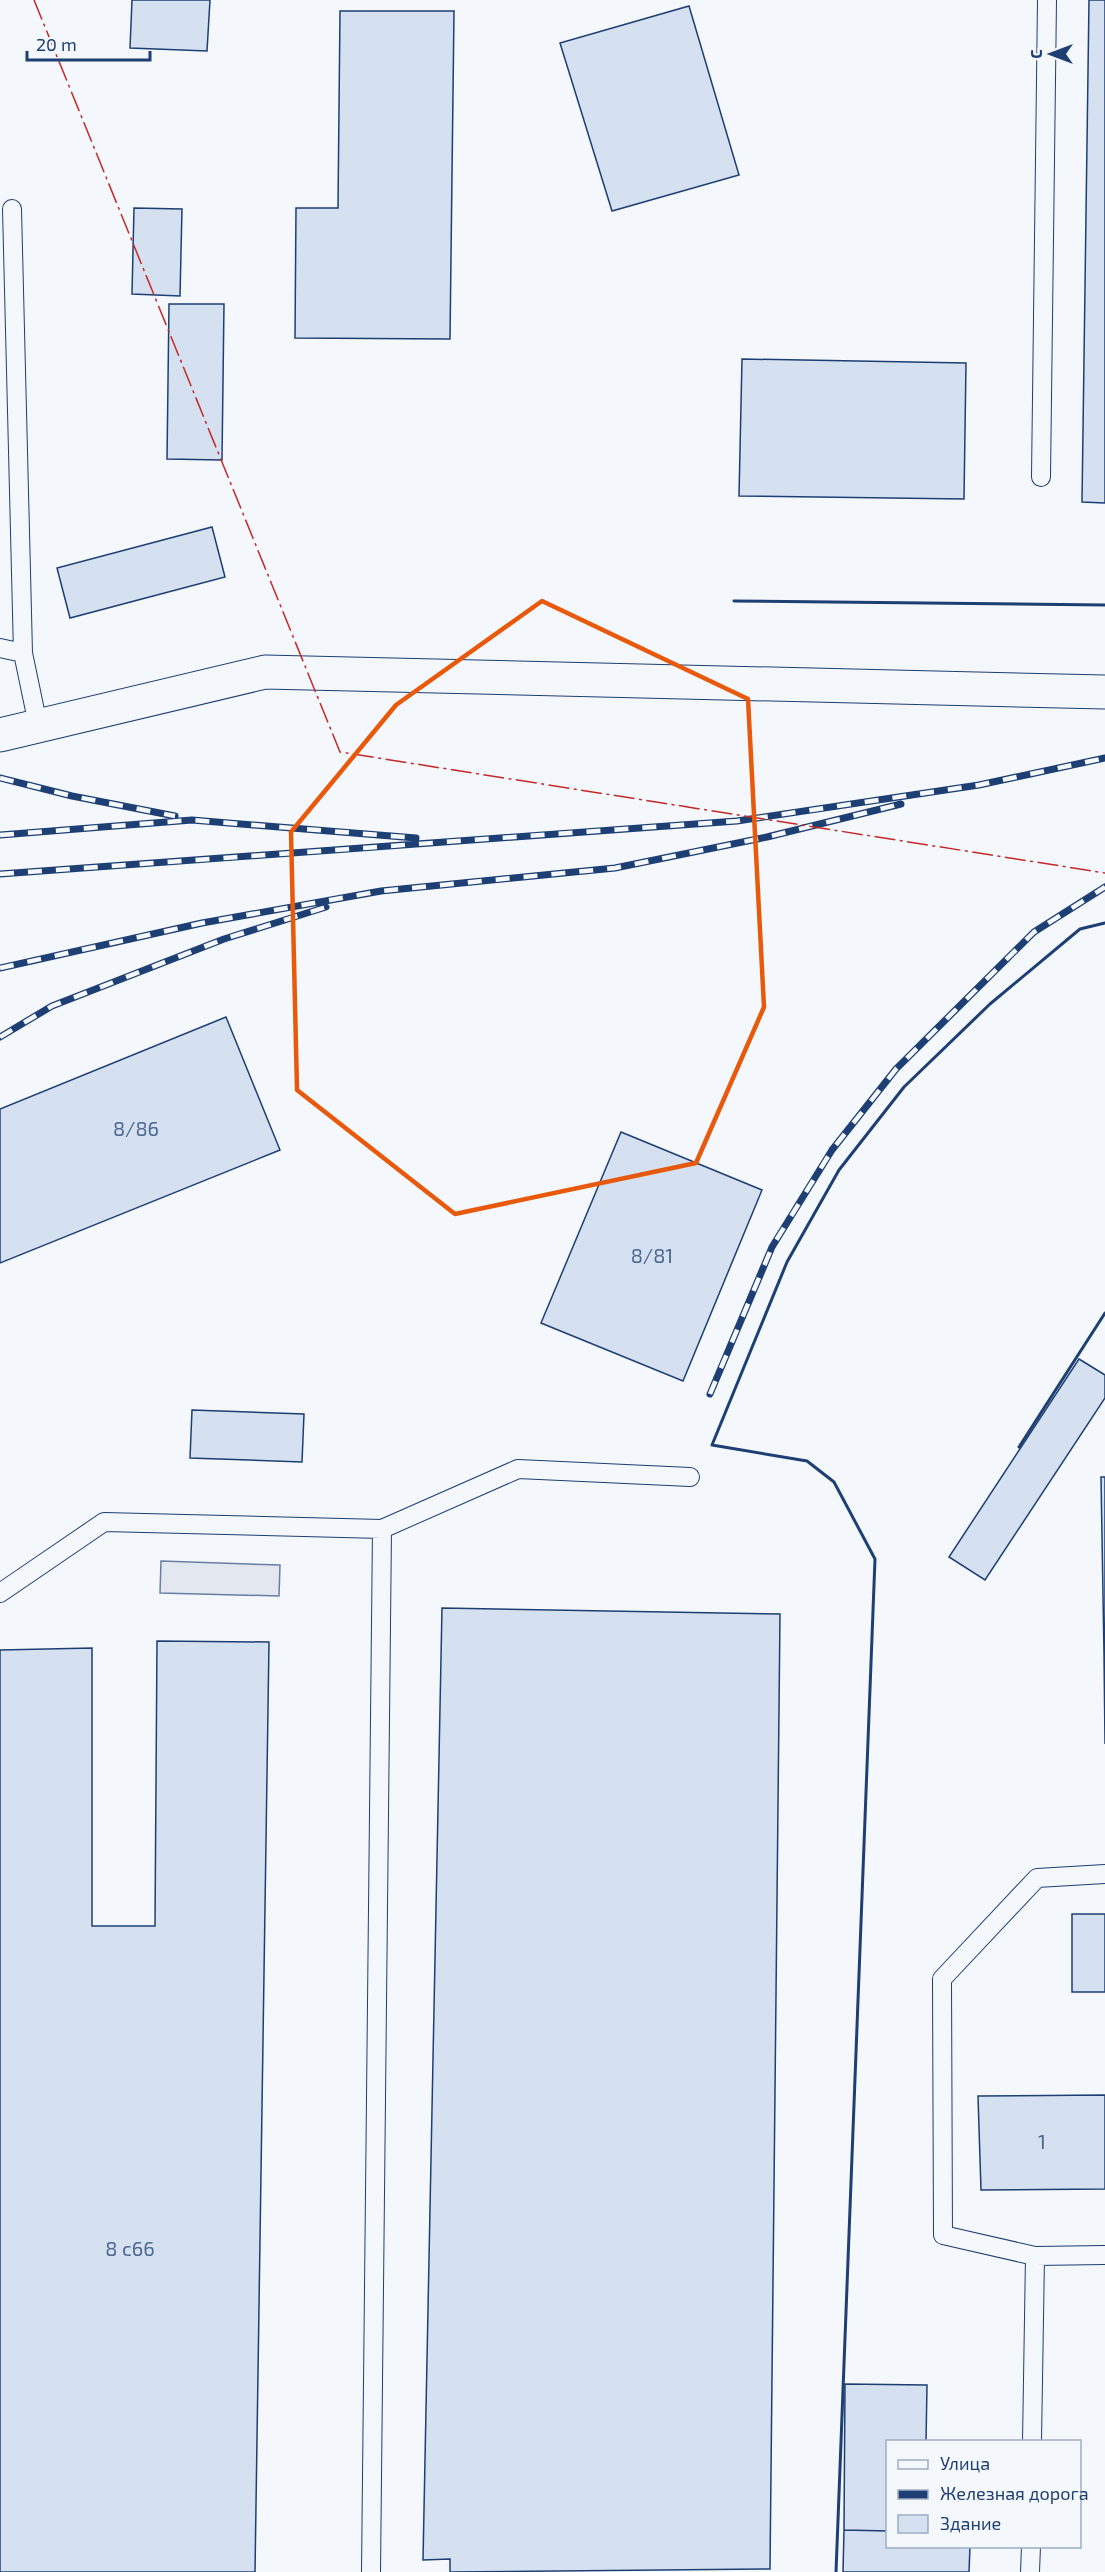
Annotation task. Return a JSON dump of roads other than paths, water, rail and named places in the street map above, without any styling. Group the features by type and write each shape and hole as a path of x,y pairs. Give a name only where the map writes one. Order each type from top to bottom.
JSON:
{"main road":[{"path":"0,735 265,672 1105,692"}],"lane":[{"path":"1041,477 1047,0"},
{"path":"12,209 23,653 38,725"},
{"path":"0,648 23,653"},
{"path":"0,1593 104,1522 382,1529 518,1469 690,1477"},
{"path":"371,2572 382,1529"},
{"path":"1105,1874 1037,1878 942,1979 943,2235 1035,2256 1105,2255"},
{"path":"1032,2440 1035,2256"},
{"path":"1030,2548 1030,2572"}],"railway":[{"path":"0,874 737,821 979,785 1105,758"},
{"path":"0,778 72,796 175,816"},
{"path":"0,968 202,923 381,891 615,868 767,837 901,804"},
{"path":"0,835 192,820 416,838"},
{"path":"710,1394 772,1247 832,1150 896,1069 1034,932 1105,887"},
{"path":"0,1037 52,1006 224,939 326,907"}]}
